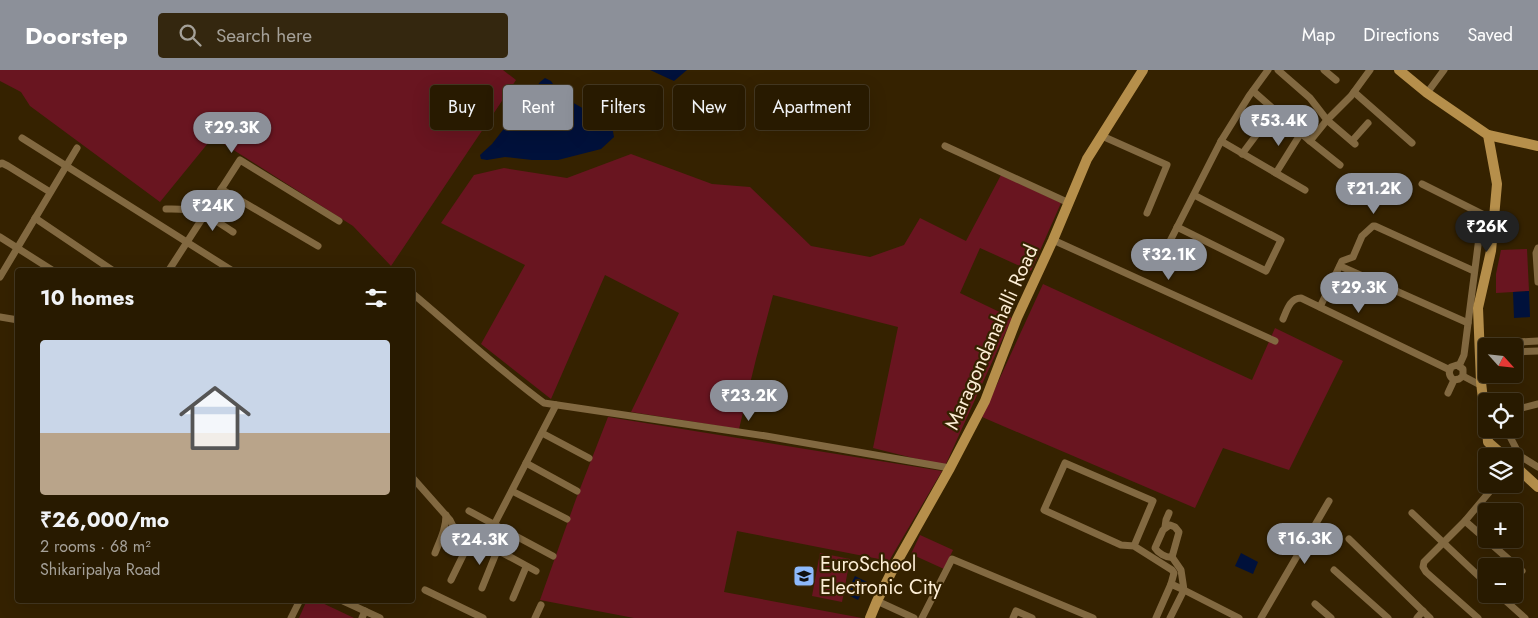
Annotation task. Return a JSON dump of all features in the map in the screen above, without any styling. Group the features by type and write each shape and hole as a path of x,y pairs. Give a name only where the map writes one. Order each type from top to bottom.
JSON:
{"street":[{"name":"Maragondanahalli Road","path":"870,618 877,601 985,401 1017,318 1053,240 1087,159 1143,70"},
{"path":"1168,245 1221,141 1268,70"},
{"path":"1278,70 1310,98 1327,120 1354,143 1368,123"},
{"path":"1324,70 1336,80"},
{"path":"1310,141 1354,92 1370,70"},
{"path":"1427,93 1444,70"},
{"path":"1401,71 1427,93 1488,134 1538,146"},
{"path":"1253,91 1340,165"},
{"path":"1354,92 1412,144"},
{"path":"1242,154 1274,110"},
{"path":"1276,173 1301,133"},
{"path":"1481,338 1478,308 1491,251 1496,215 1497,184 1488,134"},
{"path":"1102,136 1167,165 1147,213"},
{"path":"22,138 228,268"},
{"path":"1221,141 1305,190"},
{"path":"945,146 1069,203"},
{"path":"0,277 77,148"},
{"path":"170,268 240,160 339,221"},
{"path":"0,164 8,166 50,192"},
{"path":"1422,184 1482,214 1496,215"},
{"path":"221,189 318,246"},
{"path":"1178,227 1266,271 1270,264 1281,240 1194,195"},
{"path":"166,209 189,209 205,213 233,232"},
{"path":"1459,366 1464,355 1482,214"},
{"path":"35,218 109,268"},
{"path":"1320,307 1340,266 1344,260 1354,256 1362,236 1373,226 1474,272"},
{"path":"0,237 49,268"},
{"path":"1053,240 1275,341"},
{"path":"1538,248 1536,253 1538,282"},
{"path":"1340,266 1468,323"},
{"path":"415,296 462,337 544,403 766,436 950,468"},
{"path":"1283,319 1292,300 1302,298 1450,370"},
{"path":"0,317 15,320"},
{"path":"1523,343 1538,341"},
{"path":"1523,352 1538,351"},
{"path":"1454,380 1450,377 1450,370 1455,365 1463,369 1463,376"},
{"path":"1454,380 1463,376"},
{"path":"1463,376 1482,386 1483,393"},
{"path":"1448,393 1454,380"},
{"path":"1523,408 1538,404"},
{"path":"494,525 556,405"},
{"path":"542,433 589,458"},
{"path":"1487,438 1488,442 1495,448"},
{"path":"1511,438 1520,456 1537,467 1534,483"},
{"path":"526,463 577,492"},
{"path":"1134,546 1154,501 1065,463 1044,510 1122,545 1134,546 1172,570 1174,573 1171,584 1156,618"},
{"path":"1523,473 1534,483"},
{"path":"415,480 446,515 453,526 536,571"},
{"path":"512,491 567,519"},
{"path":"1478,618 1423,567 1424,562 1465,521 1488,493"},
{"path":"1261,618 1329,501"},
{"path":"469,511 553,556"},
{"path":"1166,527 1169,513"},
{"path":"1412,513 1478,576"},
{"path":"435,553 446,524 446,515"},
{"path":"1465,521 1507,558"},
{"path":"1170,618 1184,590 1182,570 1172,557 1160,554 1155,548 1163,530 1170,525 1179,532 1172,557"},
{"path":"451,580 472,537"},
{"path":"1349,539 1430,618"},
{"path":"482,588 498,551"},
{"path":"922,618 952,558 1093,618"},
{"path":"512,598 526,567"},
{"path":"1334,570 1388,618"},
{"path":"1171,584 1239,618"},
{"path":"425,590 483,618"},
{"path":"877,601 914,618"},
{"path":"291,618 298,603"},
{"path":"346,603 364,615 380,618"},
{"path":"1508,603 1525,618"},
{"path":"535,618 541,604"},
{"path":"1315,604 1331,618"},
{"path":"1013,618 1016,611 1032,618"},
{"path":"1417,618 1423,611"}],"shaded area":[{"path":"0,70 503,70 516,80 513,85 503,85 503,99 493,114 493,85 430,85 430,130 482,130 391,266 353,226 213,137 160,202 30,106 21,92 0,81"},
{"path":"631,154 712,184 750,187 811,246 870,257 904,245 920,218 966,241 1001,175 1061,203 1031,271 980,248 960,293 1012,318 945,466 873,448 898,327 773,295 739,429 631,412 679,313 605,275 551,399 481,344 525,265 441,223 474,175 504,168 567,178"},
{"path":"1527,249 1529,291 1496,293 1496,274 1501,250"},
{"path":"1043,284 1252,380 1275,328 1343,361 1289,470 1223,448 1195,508 982,417"},
{"path":"608,417 942,471 889,561 737,531 724,592 862,618 634,618 540,600"},
{"path":"920,535 953,550 944,569 911,554"},
{"path":"820,553 850,559 842,602 812,596"},
{"path":"306,603 322,603 354,618 299,618"}],"water":[{"path":"650,70 687,70 674,81"},
{"path":"545,78 554,85 538,85"},
{"path":"573,103 583,108 583,130 613,130 614,137 601,149 558,160 505,157 481,159 480,155 503,130 573,130"},
{"path":"1529,291 1530,317 1514,318 1513,292"},
{"path":"1241,553 1258,562 1253,574 1235,566"},
{"path":"855,576 867,582 858,600 846,594"}],"place":[{"name":"EuroSchool Electronic City","path":"804,576"}]}
